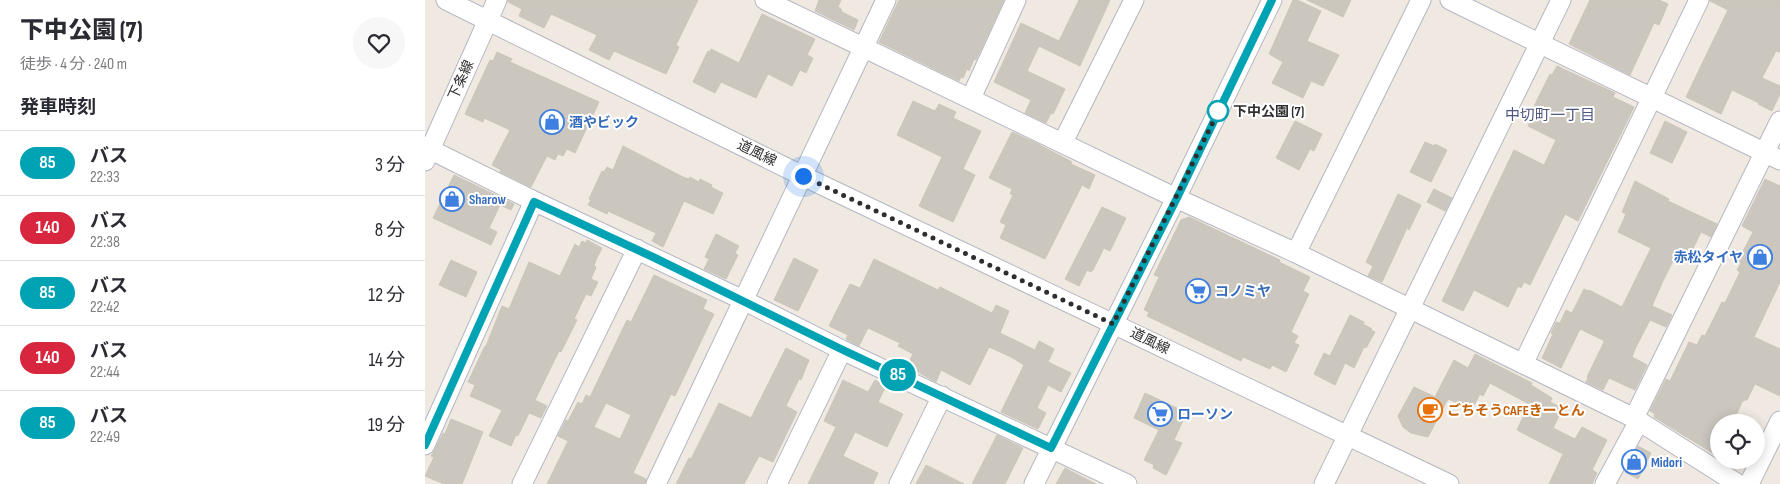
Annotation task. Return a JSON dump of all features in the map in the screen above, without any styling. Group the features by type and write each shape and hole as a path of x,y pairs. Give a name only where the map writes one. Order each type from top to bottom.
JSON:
{"street":[{"name":"道風線","path":"446,0 803,176 1449,484"},
{"name":"下条線","path":"427,153 497,0"},
{"path":"765,0 1177,198 1296,253 1636,420 1738,484"},
{"path":"656,484 886,0"},
{"path":"971,98 1016,0"},
{"path":"1063,142 1135,0"},
{"path":"1034,484 1177,198 1272,0"},
{"path":"1296,253 1421,0"},
{"path":"1450,0 1772,157"},
{"path":"1325,484 1561,0"},
{"path":"1523,364 1699,0"},
{"path":"1605,484 1636,420 1772,157 1780,121"},
{"path":"427,153 637,249 843,350 1127,484"},
{"path":"425,445 534,202"},
{"path":"522,484 637,249"},
{"path":"777,484 843,350"},
{"path":"899,484 942,396"},
{"path":"1749,484 1780,421"}],"building":[{"path":"508,0 698,0 676,45 679,47 666,74 614,51 609,60 589,50 597,35 551,14 544,28 519,16 522,9 508,2"},
{"path":"819,0 841,0 838,7 842,12 858,20 854,30 815,11"},
{"path":"899,0 1004,0 976,60 974,59 969,71 967,69 963,78 961,77 959,81 879,42"},
{"path":"1079,0 1110,0 1080,66 1039,46 1027,71 1065,89 1053,114 1051,113 1046,123 1025,113 1031,100 994,82 1021,23 1059,41"},
{"path":"1293,0 1321,11 1307,41 1339,55 1323,86 1311,81 1303,98 1272,83 1283,62 1269,54"},
{"path":"1307,0 1351,0 1343,17"},
{"path":"1590,0 1659,0 1668,4 1659,25 1654,23 1630,75 1569,44"},
{"path":"1710,0 1780,0 1780,52 1776,51 1762,78 1780,86 1780,94 1772,111 1732,90 1721,114 1686,97 1728,10"},
{"path":"762,14 815,39 807,55 813,58 806,73 800,70 792,86 768,74 756,98 721,82 715,93 693,82 708,51 710,52 711,49 739,63"},
{"path":"497,52 512,59 510,62 599,102 575,153 567,149 563,156 558,154 555,160 547,156 531,187 500,172 501,170 492,165 510,130 484,118 483,122 465,114 490,60 493,61"},
{"path":"1557,66 1615,93 1613,97 1634,107 1578,221 1565,214 1530,285 1524,282 1521,288 1518,286 1508,307 1474,290 1463,311 1442,301 1514,150 1544,165 1556,140 1528,126 1537,100 1550,74 1552,75"},
{"path":"913,101 935,111 939,104 956,112 953,118 981,131 963,169 975,175 953,222 919,206 942,157 897,135"},
{"path":"1295,121 1322,134 1314,151 1310,149 1299,170 1276,158"},
{"path":"1665,121 1687,132 1672,163 1650,153"},
{"path":"1012,132 1095,175 1089,189 1082,185 1045,259 1000,238 1006,225 1000,222 1013,195 1010,194 1012,189 989,178"},
{"path":"1425,142 1434,146 1435,144 1447,150 1431,182 1410,172"},
{"path":"623,146 683,177 689,179 690,177 699,182 700,179 723,193 713,214 684,201 663,247 652,241 656,233 608,211 607,214 588,205 602,171 604,172 607,167 613,170"},
{"path":"454,175 514,204 511,210 500,205 489,228 497,232 491,245 433,218"},
{"path":"1765,179 1780,186 1780,282 1754,337 1780,349 1780,396 1755,384 1747,400 1742,402 1737,414 1710,414 1710,451 1654,417 1655,414 1650,411 1666,379 1670,381 1689,342 1697,345 1702,335 1705,336 1722,302 1725,303 1740,272 1737,270 1741,263 1738,261 1753,232 1742,226"},
{"path":"1635,181 1669,199 1668,201 1717,224 1711,237 1701,232 1689,257 1678,251 1662,283 1652,306 1672,315 1666,327 1650,320 1635,349 1632,357 1647,365 1635,390 1609,378 1603,390 1586,382 1604,342 1603,340 1580,329 1561,368 1542,358 1553,334 1551,333 1556,322 1560,323 1566,310 1572,313 1584,289 1622,307 1651,248 1618,232 1626,214 1622,212"},
{"path":"1434,189 1452,198 1445,211 1427,202"},
{"path":"1398,194 1421,205 1409,230 1407,228 1382,282 1368,276 1373,266 1366,262"},
{"path":"1102,207 1126,218 1110,251 1104,248 1093,270 1091,272 1087,270 1079,286 1065,279"},
{"path":"1189,217 1280,260 1279,262 1310,277 1303,291 1309,294 1291,332 1298,336 1294,343 1299,345 1286,372 1272,365 1270,369 1243,357 1241,361 1147,316 1149,312 1144,310 1159,277 1154,275 1181,220"},
{"path":"716,234 739,246 735,253 738,255 726,279 704,269 709,259 705,257"},
{"path":"587,240 602,248 596,260 594,266 596,267 591,279 598,282 591,296 586,294 574,319 577,320 561,352 559,351 535,400 547,406 541,418 529,413 511,446 489,436 502,410 470,396 475,385 468,382 486,346 502,306 509,309 529,262 560,276 575,244 579,247 582,241 586,243"},
{"path":"794,258 818,270 798,311 774,300"},
{"path":"874,259 938,290 940,287 992,313 996,305 1009,311 1000,333 1035,350 1039,341 1054,349 1048,362 1071,373 1061,392 1048,385 1037,408 1046,413 1038,429 1001,412 1024,365 1011,357 989,347 970,385 941,370 936,382 907,366 913,354 898,346 900,343 868,328 859,346 846,339 848,335 829,326 850,284 860,288"},
{"path":"451,260 477,272 466,297 439,285"},
{"path":"654,275 707,300 703,309 714,314 675,396 671,394 633,473 646,479 645,484 547,484 568,441 558,436 566,420 568,421 578,402 581,404 586,395 590,397 627,320 631,322","holes":["606,403 631,415 620,439 594,427"]},
{"path":"1350,315 1364,322 1363,324 1375,332 1366,348 1364,347 1354,368 1345,363 1335,385 1314,374 1324,353 1330,356"},
{"path":"786,348 809,360 801,380 799,379 786,406 797,412 773,462 759,456 744,484 676,484 689,458 691,459 719,403 751,418"},
{"path":"1475,354 1532,383 1531,385 1552,398 1550,402 1563,408 1553,428 1575,439 1582,427 1607,440 1592,470 1597,473 1592,484 1549,484 1563,454 1517,430 1529,404 1490,383 1483,396 1480,394 1472,409 1448,399 1428,437 1411,433 1403,427 1398,416 1414,387 1435,397 1454,360 1468,368"},
{"path":"843,380 868,392 875,380 886,386 878,402 903,414 887,447 855,432 843,456 878,473 873,484 808,484 836,427 824,421"},
{"path":"1145,393 1183,411 1182,414 1185,416 1174,440 1182,443 1166,475 1153,468 1154,465 1144,460 1159,430 1134,418"},
{"path":"451,419 483,432 462,484 444,484 425,476 434,457 431,456 443,433 445,434"},
{"path":"997,435 1023,448 1005,484 972,484"},
{"path":"1638,446 1651,453 1638,479 1625,472"},
{"path":"926,465 964,484 916,484"},
{"path":"1065,468 1096,484 1056,484"}],"bus line":[{"name":"85","path":"425,445 534,202 1051,448 1177,198 1272,0"}],"place":[{"name":"下中公園 (7)","path":"1218,111"},
{"name":"酒やビック","path":"552,122"},
{"name":"Sharow","path":"452,199"},
{"name":"赤松タイヤ","path":"1760,257"},
{"name":"コノミヤ","path":"1198,291"},
{"name":"ごちそうCAFEきーとん","path":"1430,410"},
{"name":"ローソン","path":"1160,414"},
{"name":"Midori","path":"1634,462"}],"district":[{"name":"中切町一丁目","path":"1550,115"}],"route":[{"path":"803,176 1113,324 1220,108 1218,111"}]}
